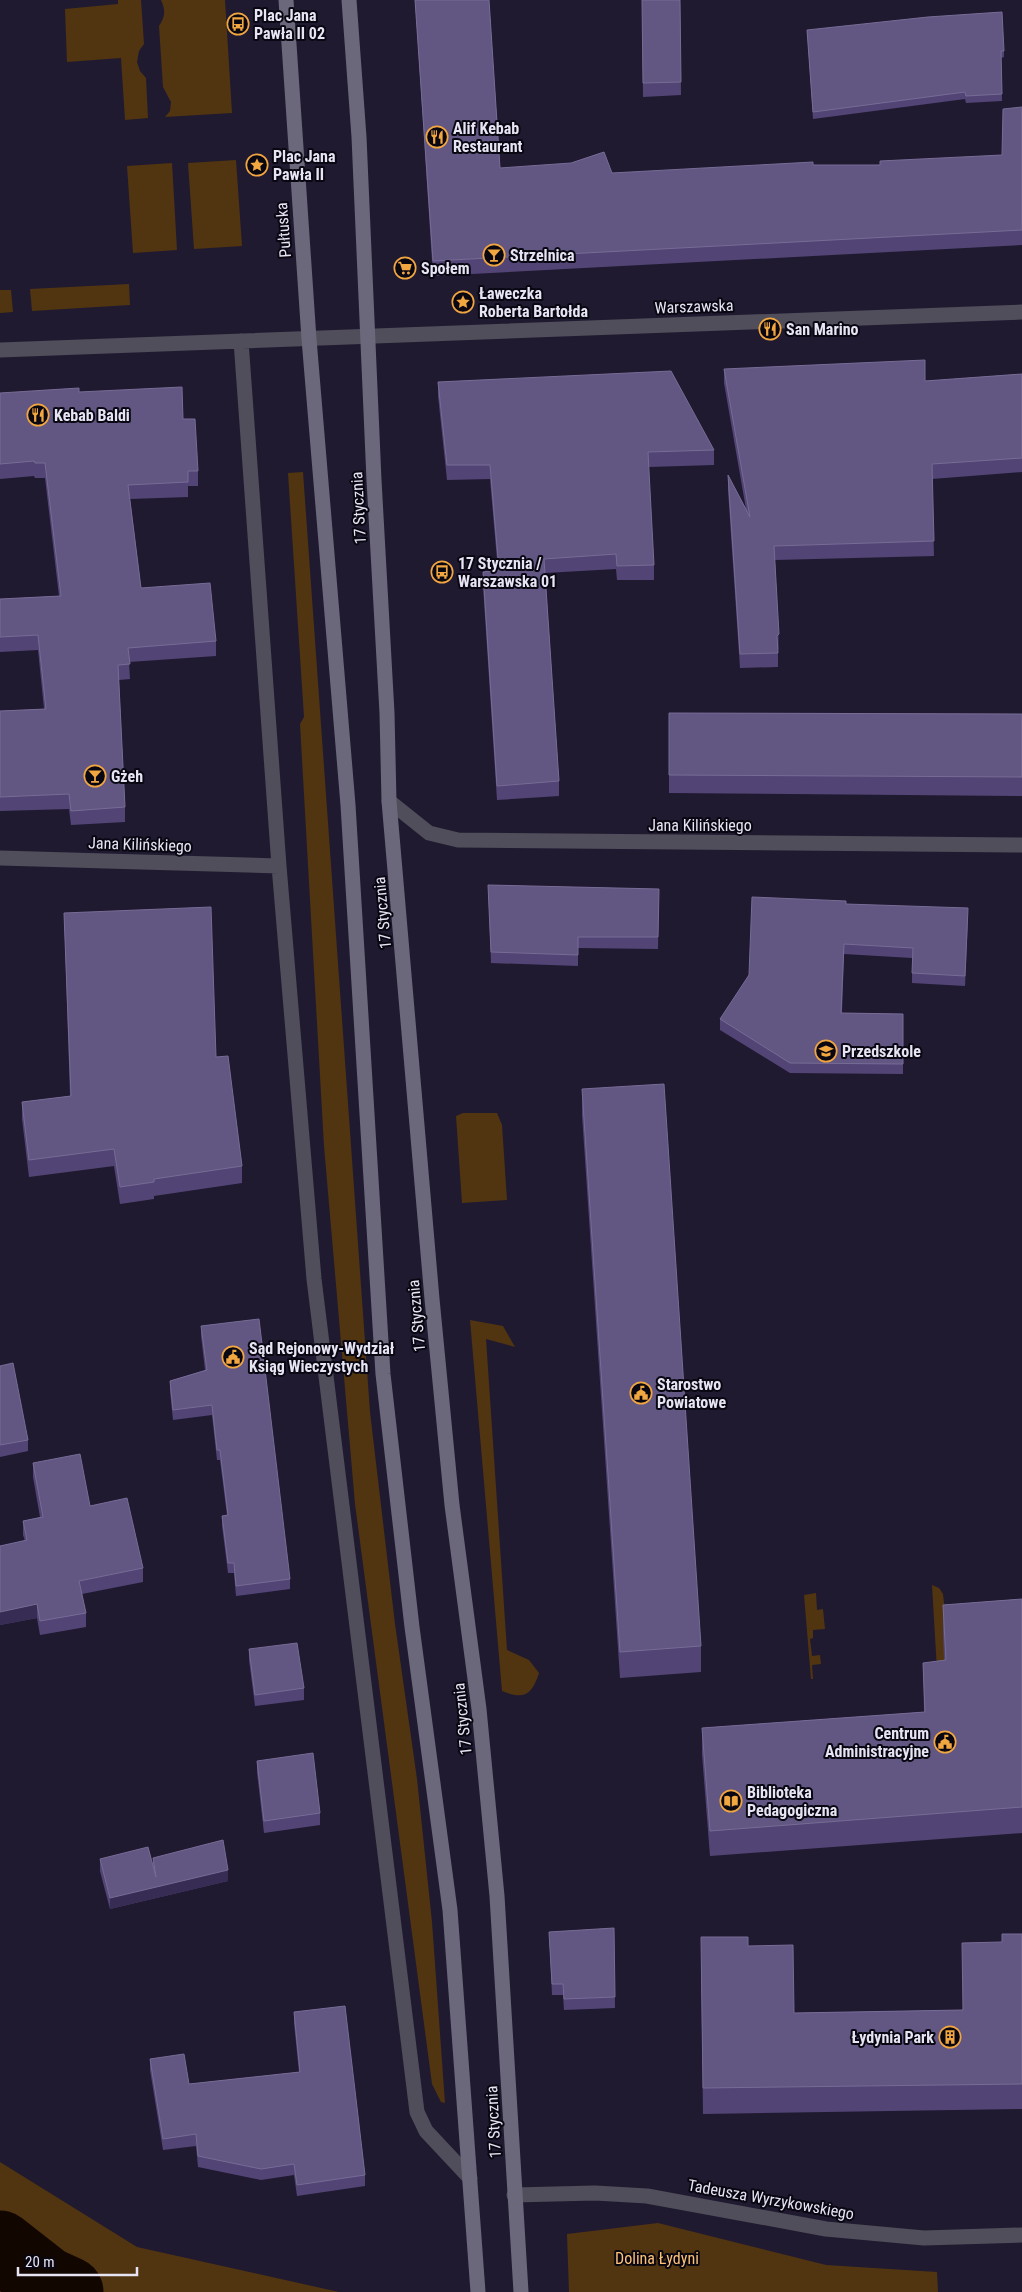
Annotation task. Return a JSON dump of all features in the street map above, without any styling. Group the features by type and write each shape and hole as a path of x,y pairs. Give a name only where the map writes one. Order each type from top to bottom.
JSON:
{"main road":[{"name":"Pułtuska","path":"286,0 309,338"},
{"path":"349,0 368,336"},
{"name":"17 Stycznia","path":"368,336 390,801 434,1319 452,1505 479,1709 496,1886 521,2292"},
{"name":"17 Stycznia","path":"309,338 348,805 383,1374 412,1627 450,1910 478,2290"}],"street":[{"name":"Warszawska","path":"368,336 1022,312"},
{"path":"0,350 368,336"},
{"path":"241,341 279,866 314,1279 417,2112 426,2131 470,2178"},
{"name":"Jana Kilińskiego","path":"390,801 429,833 458,840 1022,844"},
{"name":"Jana Kilińskiego","path":"0,858 279,866"},
{"name":"Tadeusza Wyrzykowskiego","path":"514,2196 595,2193 647,2196 826,2229 924,2238 1022,2235"}],"green space":[{"path":"118,0 141,0 144,44 139,51 137,62 140,71 146,78 148,118 125,120 121,58 67,62 65,9 118,4"},
{"path":"161,0 225,0 232,113 165,117 170,111 171,102 163,87 159,26 164,17 164,7"},
{"path":"236,160 242,246 194,249 188,163"},
{"path":"172,163 177,250 133,253 127,166"},
{"path":"129,284 130,305 32,311 30,289"},
{"path":"0,290 11,290 13,312 0,313"},
{"path":"303,472 370,1412 395,1624 417,1779 432,1922 445,2103 441,2102 432,2084 355,1504 324,1146 300,724 304,717 288,473"},
{"path":"463,1113 497,1113 502,1125 507,1200 462,1203 456,1116"},
{"path":"470,1320 503,1326 515,1347 486,1339 507,1650 529,1660 539,1673 530,1691 522,1695 502,1691"},
{"path":"932,1585 939,1588 943,1594 947,1630 946,1686 938,1687"},
{"path":"816,1593 817,1610 823,1609 825,1629 813,1630 813,1638 810,1639 812,1656 820,1655 821,1664 812,1665 813,1679 811,1679 804,1595"},
{"path":"0,2162 137,2247 339,2292 0,2292"},
{"name":"Dolina Łydyni","path":"658,2223 826,2265 937,2272 938,2292 569,2292 567,2234"}],"building":[{"path":"415,0 489,0 500,168 571,163 604,152 612,173 813,162 813,165 880,165 880,161 1002,155 1003,109 1022,107 1022,230 433,261"},
{"path":"642,0 680,0 681,82 643,83"},
{"path":"1002,12 1004,51 1001,51 1002,94 966,96 965,92 813,112 807,30 928,17"},
{"path":"925,360 925,381 1022,374 1022,458 932,464 934,541 774,546 779,634 777,636 778,653 740,654 728,475 750,517 724,369"},
{"path":"671,371 714,450 648,452 654,565 617,566 616,554 544,559 559,781 497,786 483,572 499,570 490,465 447,465 438,382"},
{"path":"182,387 183,419 195,419 198,471 188,471 188,482 128,485 141,588 210,583 216,641 128,648 130,664 118,665 125,807 71,811 69,794 0,797 0,711 46,709 38,635 0,637 0,599 61,596 45,463 35,463 34,461 0,464 0,393 79,388 79,392"},
{"path":"669,713 1022,714 1022,777 669,775"},
{"path":"488,885 659,889 658,937 578,937 578,955 491,952"},
{"path":"752,897 846,901 846,904 968,908 965,976 912,973 913,948 844,944 841,1013 903,1014 903,1064 790,1063 720,1019 749,975"},
{"path":"211,907 216,1057 228,1056 242,1166 154,1179 154,1182 120,1187 114,1149 29,1160 22,1102 71,1096 64,913"},
{"name":"Starostwo Powiatowe","path":"664,1084 701,1646 620,1652 582,1089"},
{"path":"259,1319 290,1579 236,1586 234,1563 228,1563 222,1516 228,1515 220,1450 217,1450 212,1405 173,1410 170,1381 207,1370 201,1326"},
{"path":"13,1363 28,1440 0,1445 0,1366"},
{"path":"80,1454 90,1506 127,1498 143,1568 79,1581 86,1613 40,1621 37,1604 0,1612 0,1546 27,1540 23,1521 43,1517 33,1463"},
{"name":"Centrum Administracyjne","path":"1022,1599 1022,1807 710,1831 702,1728 925,1712 923,1663 946,1660 943,1605"},
{"path":"297,1643 304,1688 255,1695 249,1649"},
{"path":"313,1753 320,1813 264,1821 257,1761"},
{"path":"223,1840 228,1870 110,1898 100,1859 148,1847 156,1877 153,1858"},
{"path":"614,1928 615,1997 564,1999 563,1984 552,1984 549,1932"},
{"name":"Łydynia Park","path":"1002,1934 1022,1934 1022,2084 703,2088 701,1937 748,1937 748,1946 793,1945 794,2013 963,2010 962,1943 1002,1942"},
{"path":"345,2006 365,2175 297,2185 294,2164 261,2169 198,2156 196,2134 163,2139 150,2059 184,2054 189,2084 300,2072 294,2012"}],"waterway":[{"path":"0,2246 46,2282 68,2292"}],"place":[{"name":"Plac Jana Pawła II 02","path":"238,24"},
{"name":"Alif Kebab Restaurant","path":"437,137"},
{"name":"Plac Jana Pawła II","path":"257,165"},
{"name":"Strzelnica","path":"494,255"},
{"name":"Społem","path":"405,268"},
{"name":"Ławeczka Roberta Bartołda","path":"463,302"},
{"name":"San Marino","path":"770,329"},
{"name":"Kebab Baldi","path":"38,415"},
{"name":"17 Stycznia / Warszawska 01","path":"442,572"},
{"name":"Gżeh","path":"95,776"},
{"name":"Przedszkole","path":"826,1051"},
{"name":"Sąd Rejonowy-Wydział Ksiąg Wieczystych","path":"233,1357"},
{"name":"Starostwo Powiatowe","path":"641,1393"},
{"name":"Centrum Administracyjne","path":"945,1742"},
{"name":"Biblioteka Pedagogiczna","path":"731,1801"},
{"name":"Łydynia Park","path":"950,2037"}]}
